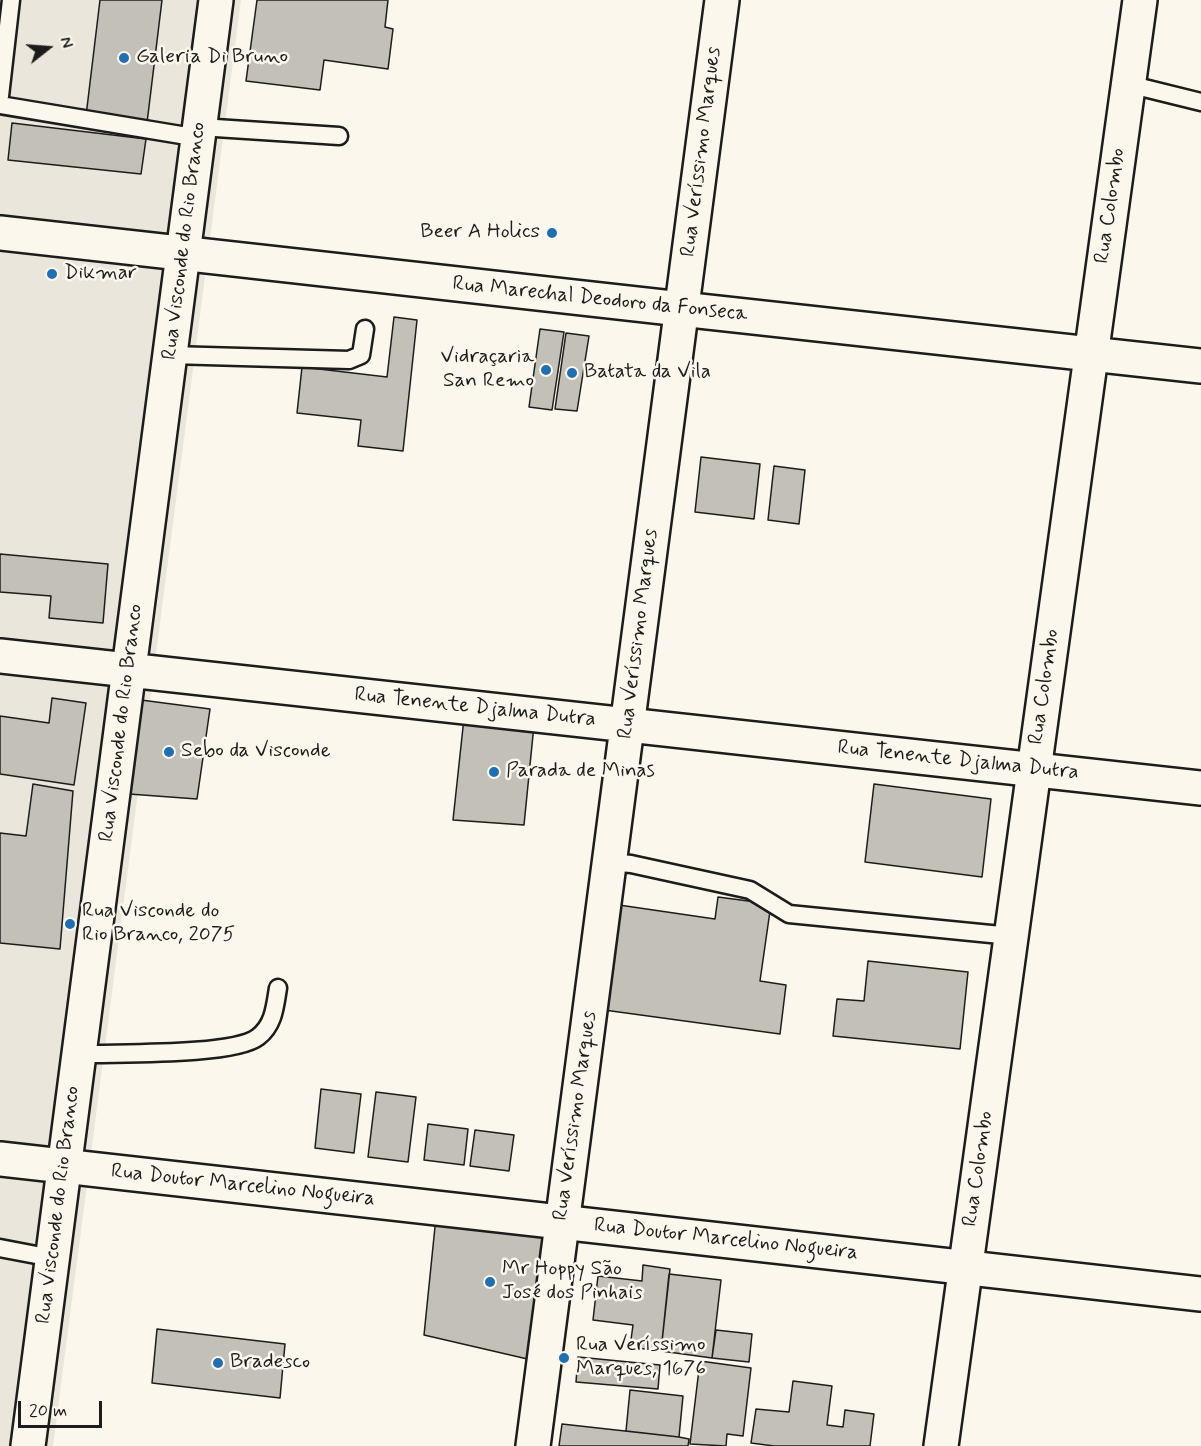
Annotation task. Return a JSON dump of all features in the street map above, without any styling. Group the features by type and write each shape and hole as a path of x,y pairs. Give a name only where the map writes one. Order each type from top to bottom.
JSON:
{"main road":[{"name":"Rua Visconde do Rio Branco","path":"28,1446 216,0"},
{"name":"Rua Veríssimo Marques","path":"532,1446 722,0"},
{"name":"Rua Colombo","path":"940,1446 1140,0"},
{"name":"Rua Marechal Deodoro da Fonseca","path":"0,233 1201,366"},
{"name":"Rua Tenente Djalma Dutra","path":"0,656 1201,788"},
{"name":"Rua Doutor Marcelino Nogueira","path":"0,1159 1201,1294"}],"lane":[{"path":"0,96 11,0"},
{"path":"1128,84 1201,102"},
{"path":"0,105 199,132 339,136"},
{"path":"170,355 349,360 361,355 365,329"},
{"path":"609,862 631,864 750,890 789,914 1011,936"},
{"path":"80,1053 172,1052 234,1047 257,1038 272,1021 278,988"},
{"path":"0,1248 52,1258"}],"shaded area":[{"path":"0,0 241,0 53,1446 0,1446"}],"building":[{"name":"Galeria Di Bruno","path":"100,0 162,0 147,123 86,116"},
{"path":"257,0 388,0 385,27 393,29 388,69 324,60 320,90 246,81"},
{"path":"12,123 146,139 141,174 8,160"},
{"path":"394,317 417,320 403,451 358,446 361,420 297,413 302,367 387,377"},
{"name":"Vidraçaria San Remo","path":"540,329 564,332 552,410 529,407"},
{"name":"Batata da Vila","path":"566,333 589,336 577,411 555,409"},
{"path":"701,457 760,464 754,519 695,512"},
{"path":"774,466 805,470 799,524 768,520"},
{"path":"0,554 108,564 103,623 49,618 51,596 0,592"},
{"path":"52,698 86,703 74,785 0,774 0,716 49,723"},
{"name":"Sebo da Visconde","path":"141,700 210,709 197,799 129,794"},
{"name":"Parada de Minas","path":"464,718 534,725 524,825 453,820"},
{"path":"33,784 73,791 60,949 0,943 0,833 26,836"},
{"path":"874,784 991,799 982,877 865,862"},
{"path":"718,897 771,904 760,981 786,985 780,1034 604,1010 619,905 715,919"},
{"path":"868,961 968,972 960,1049 833,1036 837,999 864,1001"},
{"path":"321,1089 361,1094 354,1153 315,1148"},
{"path":"376,1092 416,1097 408,1162 368,1157"},
{"path":"428,1124 468,1129 464,1165 424,1160"},
{"path":"475,1130 514,1135 509,1171 470,1166"},
{"name":"Mr Hoppy São José dos Pinhais","path":"436,1217 559,1228 536,1361 424,1335"},
{"path":"643,1265 670,1269 661,1351 630,1347 633,1325 593,1320 598,1276 642,1281"},
{"path":"669,1274 721,1280 712,1358 661,1351"},
{"name":"Bradesco","path":"157,1329 285,1344 280,1398 152,1383"},
{"path":"716,1330 752,1334 749,1362 712,1358"},
{"path":"578,1357 660,1365 658,1389 576,1382"},
{"path":"700,1361 751,1368 743,1436 727,1434 726,1446 690,1444"},
{"path":"793,1381 832,1386 827,1425 843,1427 845,1410 874,1414 870,1446 774,1446 751,1443 756,1409 789,1412"},
{"path":"630,1390 683,1396 679,1437 626,1431"},
{"path":"562,1424 679,1437 689,1439 688,1446 559,1446"}],"place":[{"name":"Galeria Di Bruno","path":"124,58"},
{"name":"Beer A Holics","path":"552,233"},
{"name":"Dikmar","path":"52,274"},
{"name":"Vidraçaria San Remo","path":"546,370"},
{"name":"Batata da Vila","path":"572,373"},
{"name":"Sebo da Visconde","path":"169,752"},
{"name":"Parada de Minas","path":"494,772"},
{"name":"Rua Visconde do Rio Branco, 2075","path":"70,924"},
{"name":"Mr Hoppy São José dos Pinhais","path":"490,1282"},
{"name":"Rua Veríssimo Marques, 1676","path":"564,1358"},
{"name":"Bradesco","path":"218,1363"}]}
